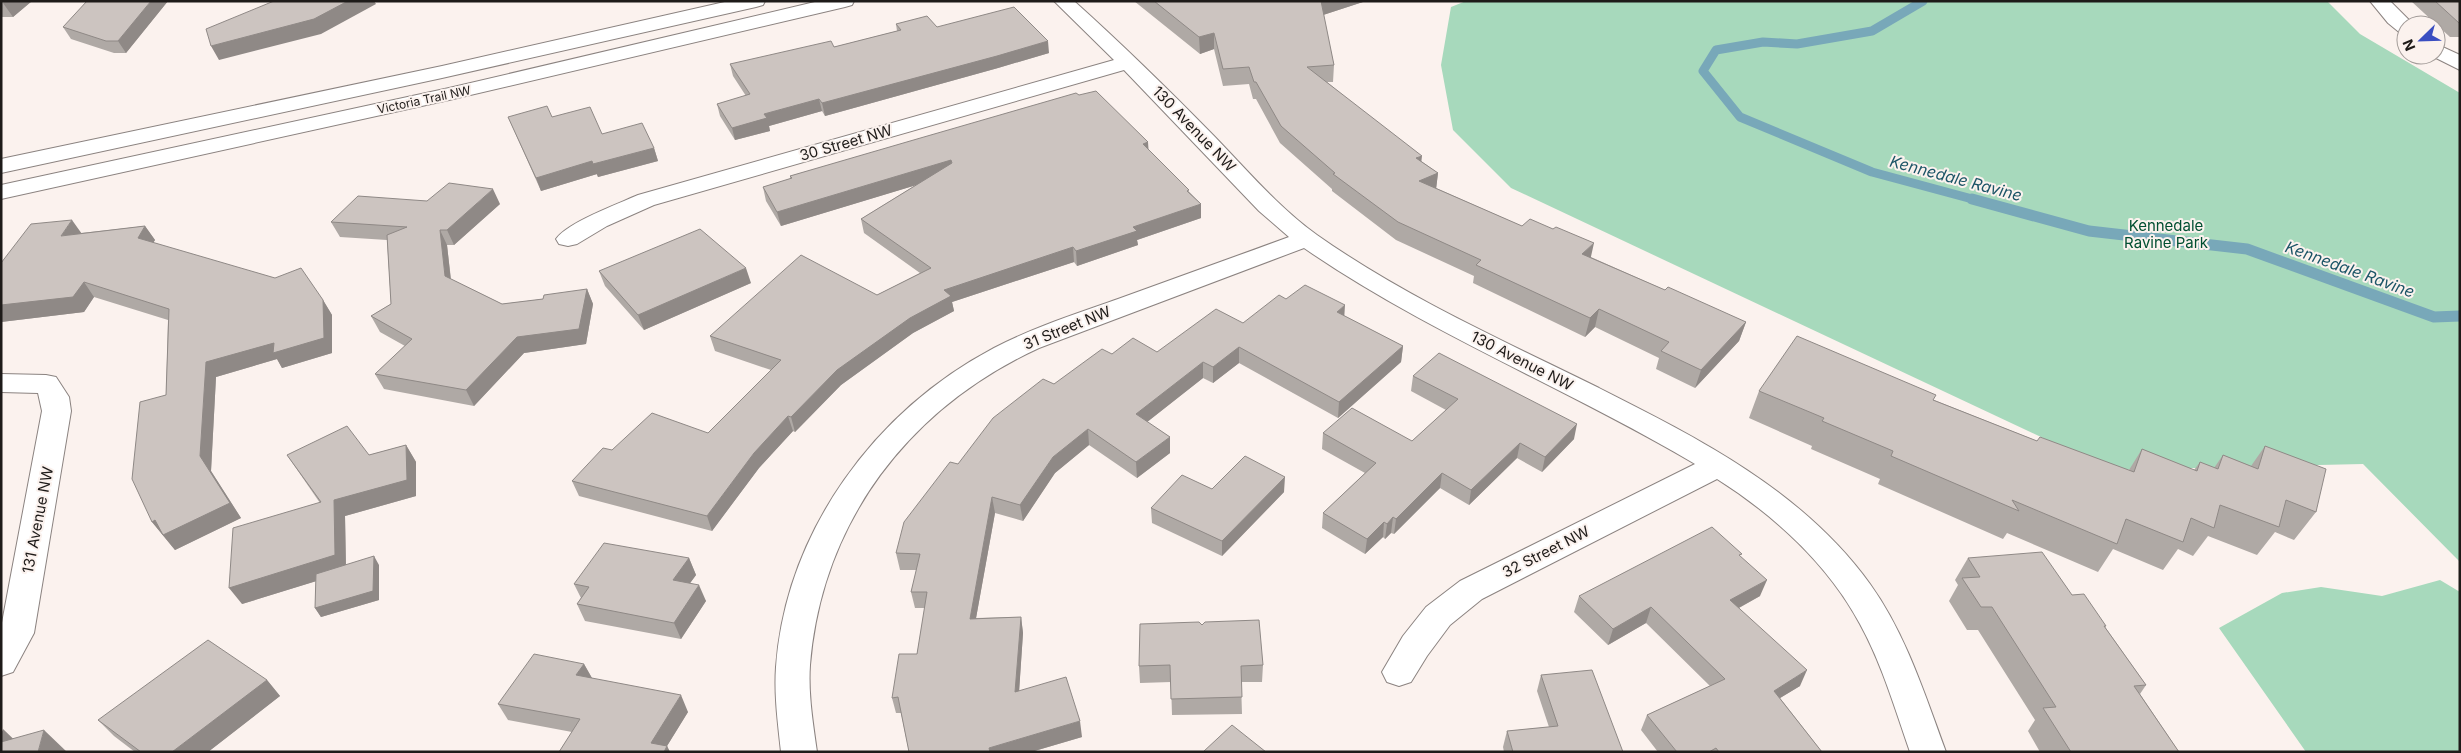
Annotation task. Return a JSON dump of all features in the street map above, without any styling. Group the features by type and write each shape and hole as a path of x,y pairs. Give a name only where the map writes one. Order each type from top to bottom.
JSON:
{"street":[{"name":"Victoria Trail NW","path":"1,166 433,74 756,1"},
{"name":"Victoria Trail NW","path":"1,192 450,94 845,1"},
{"name":"130 Avenue NW","path":"1063,1 1130,62 1272,210 1307,239 1432,315 1677,439 1719,465 1800,526 1828,555 1859,594 1882,632 1899,672 1928,752"},
{"path":"2379,1 2396,21"},
{"path":"2446,56 2460,64"},
{"name":"30 Street NW","path":"568,239 599,221 646,200 1130,62"},
{"name":"31 Street NW","path":"799,752 792,667 798,620 810,575 832,525 861,474 894,436 929,404 961,380 997,358 1062,328 1307,239"},
{"name":"131 Avenue NW","path":"1,383 46,384 53,391 58,402 56,423 17,633 3,659"},
{"name":"32 Street NW","path":"1399,672 1415,646 1438,616 1471,590 1719,465"}],"green space":[{"name":"Kennedale Ravine Park","path":"1466,1 2327,1 2360,34 2396,55 2396,65 2413,65 2460,93 2460,562 2363,464 2111,470 1511,188 1453,130 1441,65 1451,7"},
{"path":"2440,580 2460,592 2460,752 2306,752 2219,628 2282,593 2321,587 2382,596"}],"building":[{"path":"87,1 151,1 118,41 106,41 63,27"},
{"path":"274,1 348,1 314,19 211,46 206,29"},
{"path":"1154,1 1321,1 1334,65 1307,67 1422,156 1416,158 1438,173 1419,181 1522,226 1530,219 1553,229 1556,227 1594,243 1582,254 1665,290 1668,287 1746,322 1701,370 1661,351 1669,342 1599,309 1590,318 1476,265 1481,260 1398,222 1333,174 1335,173 1281,126 1256,82 1254,82 1249,67 1223,69 1214,33 1199,37"},
{"path":"2435,1 2460,1 2460,23 2459,23"},
{"path":"1014,7 1048,41 822,103 819,99 764,114 767,118 732,128 717,104 750,94 730,64 831,41 834,47 901,30 896,24 927,16 937,27"},
{"path":"1096,91 1148,142 1143,144 1201,204 1133,227 1137,231 1076,251 1073,247 944,290 951,296 910,318 837,370 791,417 788,416 754,453 707,516 572,481 603,448 612,450 652,413 708,433 781,360 710,336 801,255 877,295 931,268 861,219 952,163 951,160 777,212 763,187 792,178 790,176 1076,93 1079,95"},
{"path":"547,106 552,117 590,107 602,134 642,123 654,148 593,164 592,161 536,178 508,117"},
{"path":"449,183 493,189 447,230 440,230 445,276 502,304 543,299 544,295 587,289 579,329 517,337 466,390 375,374 412,339 371,316 391,304 387,235 407,227 331,222 358,196 427,201"},
{"path":"72,220 61,236 145,226 138,238 275,278 301,268 323,300 324,338 273,353 274,343 206,362 200,456 230,503 163,535 155,520 152,522 132,479 140,402 166,395 169,309 84,282 73,297 1,305 1,263 31,224"},
{"path":"700,229 746,268 638,315 599,271"},
{"path":"1305,285 1345,305 1337,312 1403,346 1339,402 1239,347 1213,367 1203,362 1136,414 1170,437 1136,462 1088,429 1053,457 1020,505 992,497 970,619 1021,617 1015,692 1066,677 1080,721 989,748 990,752 909,752 898,697 892,698 899,654 917,654 927,592 911,592 920,554 896,553 904,522 950,462 958,464 993,418 1043,379 1054,384 1102,349 1112,354 1133,338 1157,352 1216,309 1243,323 1279,295 1286,299"},
{"path":"1797,336 1936,395 1933,400 2037,441 2040,437 2134,472 2142,449 2197,471 2200,462 2218,469 2223,455 2258,469 2265,446 2326,469 2316,512 2286,500 2279,527 2220,505 2214,528 2191,518 2183,542 2126,519 2117,544 2012,500 2019,511 1891,456 1893,451 1822,421 1824,418 1759,391"},
{"path":"1439,353 1577,424 1545,457 1520,443 1471,490 1442,473 1396,519 1393,517 1387,524 1384,522 1367,539 1323,513 1376,463 1323,433 1352,408 1412,441 1458,399 1413,376"},
{"path":"347,426 369,455 406,445 407,480 334,500 335,555 229,588 233,528 321,502 287,455"},
{"path":"1245,456 1285,477 1222,541 1151,508 1182,475 1212,489"},
{"path":"1712,527 1767,580 1730,600 1807,670 1774,691 1822,752 1719,752 1716,748 1709,752 1677,752 1647,715 1725,679 1651,607 1613,629 1579,596"},
{"path":"604,543 689,558 673,580 699,585 674,623 577,604 589,587 574,584"},
{"path":"2042,552 2072,595 2084,594 2106,626 2104,626 2146,685 2134,686 2179,752 2071,752 2043,708 2056,707 1992,607 1981,607 1962,578 1980,577 1968,558"},
{"path":"374,556 373,591 315,608 316,574"},
{"path":"1259,620 1263,665 1241,666 1242,697 1171,699 1170,665 1139,666 1140,624 1199,622 1202,625 1205,622"},
{"path":"208,640 267,680 172,752 141,752 98,720"},
{"path":"534,654 584,664 576,675 681,695 651,743 667,746 664,752 559,752 580,719 498,704"},
{"path":"1592,670 1623,752 1513,752 1507,731 1558,726 1541,675"},
{"path":"1232,725 1266,752 1203,752"},
{"path":"44,730 38,752 1,752 1,742"}],"waterway":[{"name":"Kennedale Ravine","path":"1923,1 1872,31 1797,44 1763,42 1716,50 1703,71 1740,117 1872,172 1976,200"},
{"name":"Kennedale Ravine","path":"1972,199 2089,231 2247,249 2434,317 2460,316"}]}
